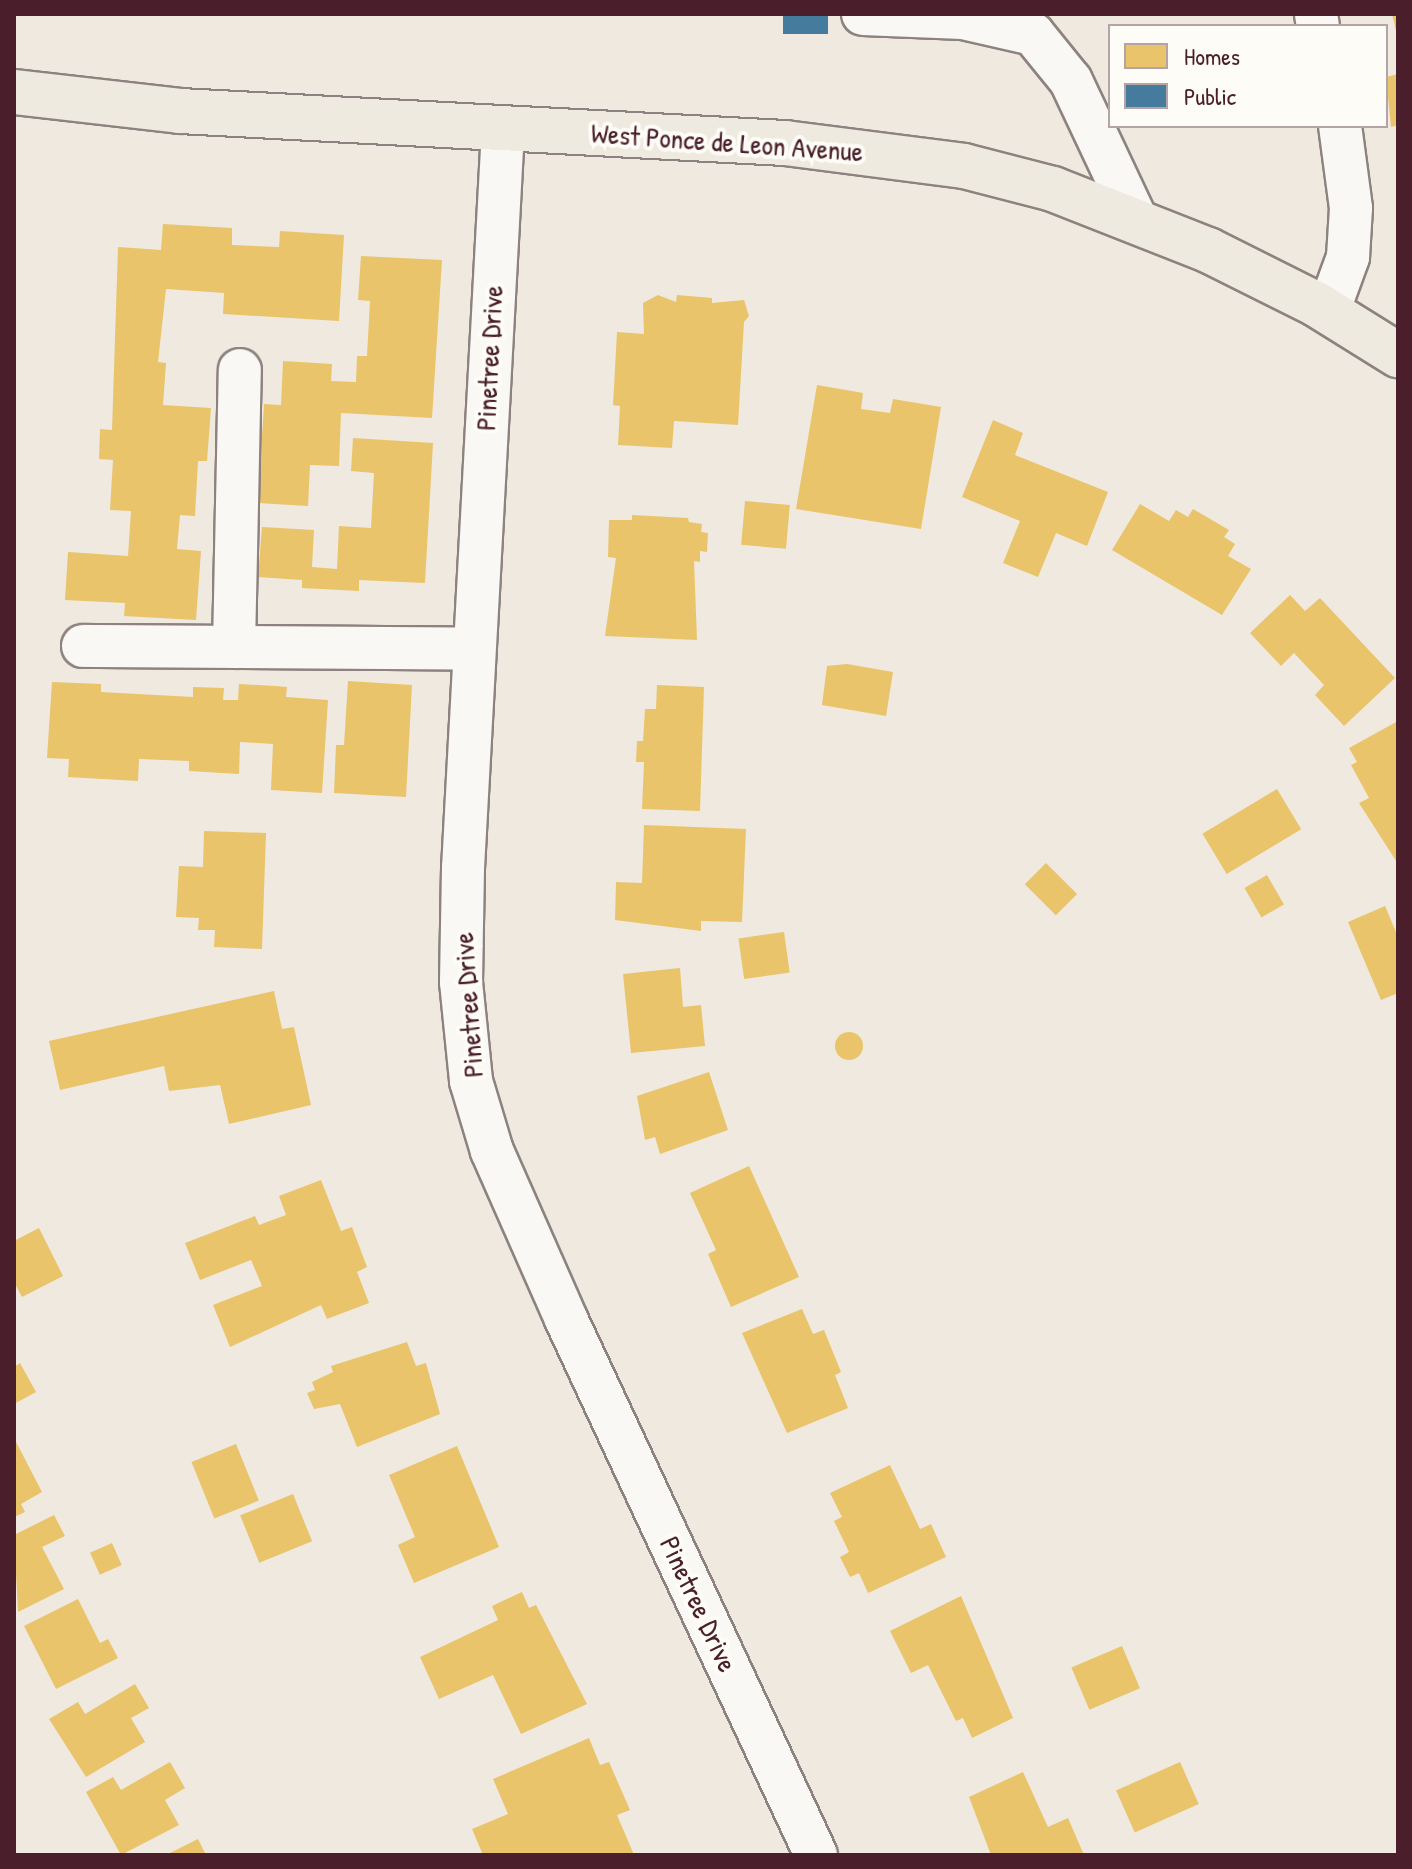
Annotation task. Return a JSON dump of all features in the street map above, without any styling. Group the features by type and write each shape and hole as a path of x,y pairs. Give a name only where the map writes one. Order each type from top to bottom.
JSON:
{"main road":[{"name":"West Ponce de Leon Avenue","path":"14,92 180,111 785,143 891,154 1053,189 1137,221 1328,312 1398,355"}],"street":[{"path":"863,14 963,18 1033,34 1071,81 1137,221"},
{"path":"1328,312 1348,257 1351,208 1340,128"},
{"name":"Pinetree Drive","path":"503,130 473,649 461,982 464,1033 479,1115 573,1334 816,1855"},
{"path":"234,647 240,370"},
{"path":"83,646 473,649"}],"building: Homes":[{"path":"1392,14 1398,14 1397,35"},
{"path":"1398,74 1398,125 1391,127 1388,97 1388,76"},
{"path":"163,224 232,228 232,245 279,247 280,231 344,235 339,321 223,314 224,293 166,289 158,362 166,363 163,405 211,408 207,461 198,461 195,516 180,515 177,549 201,551 196,620 124,616 125,603 65,600 68,552 128,556 131,511 110,510 113,460 99,459 100,429 112,430 118,247 161,250"},
{"path":"361,256 442,260 432,418 341,413 339,466 310,465 308,506 258,503 264,404 281,405 283,361 332,364 331,381 356,382 357,356 367,356 370,301 358,300"},
{"path":"658,295 676,302 677,295 712,298 712,303 744,300 749,316 744,322 738,425 674,421 672,448 618,445 620,406 613,405 617,332 644,334 643,303"},
{"path":"817,385 863,393 861,409 890,413 893,399 941,407 921,529 796,509"},
{"path":"993,420 1023,433 1015,455 1108,492 1087,546 1056,533 1038,577 1003,563 1020,521 962,497"},
{"path":"353,438 433,443 425,583 359,580 359,591 302,588 302,580 258,577 262,527 314,530 312,567 337,569 339,526 371,528 374,473 351,471"},
{"path":"745,501 790,505 786,549 741,545"},
{"path":"1140,504 1169,521 1176,510 1188,517 1193,509 1229,530 1224,537 1235,544 1228,556 1251,569 1222,615 1112,550"},
{"path":"632,515 688,518 689,522 702,524 701,532 708,533 707,552 700,551 700,562 694,561 697,640 605,636 616,558 608,557 609,520 632,520"},
{"path":"1290,595 1305,611 1320,598 1395,678 1344,726 1315,695 1324,685 1294,653 1281,666 1250,633"},
{"path":"847,664 893,672 886,716 822,705 827,666"},
{"path":"348,681 412,685 406,797 334,793 336,745 344,745"},
{"path":"52,682 101,684 101,692 193,697 193,687 224,688 223,700 238,700 239,684 275,686 287,687 286,697 328,700 322,793 271,790 273,744 240,742 239,774 189,771 189,761 139,759 138,781 68,777 69,759 47,758"},
{"path":"657,685 704,687 700,811 642,809 644,762 636,762 637,741 643,741 645,709 656,709"},
{"path":"1398,721 1398,864 1359,803 1369,798 1351,765 1357,762 1349,748"},
{"path":"1277,789 1301,829 1227,874 1202,834"},
{"path":"644,825 746,829 742,922 701,921 701,931 615,920 616,882 642,883"},
{"path":"204,831 266,833 262,949 214,947 215,930 198,930 199,918 176,917 179,866 203,867"},
{"path":"1046,863 1077,894 1056,915 1025,884"},
{"path":"1267,875 1284,904 1261,917 1244,888"},
{"path":"1385,906 1398,937 1398,993 1381,1000 1348,922"},
{"path":"784,932 790,973 744,979 738,938"},
{"path":"680,968 683,1007 701,1005 705,1046 631,1053 623,974"},
{"path":"274,991 282,1029 294,1027 311,1105 229,1124 220,1085 169,1091 164,1066 60,1090 49,1041"},
{"path":"849,1032 859,1036 863,1046 859,1056 849,1060 839,1056 835,1046 839,1036"},
{"path":"709,1072 728,1130 660,1154 655,1137 645,1140 637,1096"},
{"path":"749,1166 799,1277 731,1307 708,1254 716,1250 690,1193"},
{"path":"321,1180 341,1231 352,1227 367,1267 357,1272 369,1303 327,1319 321,1305 230,1347 213,1305 262,1286 251,1260 200,1280 185,1243 255,1216 259,1225 286,1215 279,1196"},
{"path":"39,1228 63,1276 22,1297 14,1282 14,1241"},
{"path":"802,1309 813,1334 824,1330 841,1372 835,1375 848,1408 787,1433 742,1333"},
{"path":"407,1342 416,1366 426,1363 440,1414 357,1447 340,1404 314,1409 307,1393 315,1390 312,1382 333,1372 331,1366"},
{"path":"20,1363 36,1392 14,1404 14,1367"},
{"path":"14,1438 42,1492 21,1504 25,1512 14,1517"},
{"path":"236,1444 259,1501 214,1519 191,1462"},
{"path":"457,1446 499,1547 414,1583 398,1545 415,1537 389,1475"},
{"path":"890,1465 920,1529 931,1524 946,1557 868,1593 859,1573 850,1577 840,1557 849,1552 834,1521 842,1517 830,1493"},
{"path":"293,1494 312,1541 259,1563 240,1515"},
{"path":"54,1515 65,1536 42,1547 64,1589 18,1612 14,1535"},
{"path":"112,1543 122,1565 100,1575 90,1553"},
{"path":"522,1592 529,1608 536,1605 587,1704 521,1734 493,1675 439,1699 420,1657 498,1620 492,1606"},
{"path":"961,1596 1013,1718 972,1738 963,1718 956,1721 928,1665 911,1673 890,1631"},
{"path":"78,1599 100,1643 108,1639 118,1658 56,1689 24,1626"},
{"path":"1122,1646 1140,1688 1089,1710 1071,1667"},
{"path":"135,1684 149,1708 131,1718 145,1742 86,1777 49,1719 78,1702 85,1714"},
{"path":"589,1738 600,1765 609,1762 630,1810 617,1815 634,1855 483,1855 472,1829 508,1814 493,1779"},
{"path":"170,1762 185,1788 165,1800 179,1825 121,1855 86,1792 113,1777 121,1790"},
{"path":"1180,1762 1199,1804 1135,1832 1116,1790"},
{"path":"1023,1772 1048,1827 1068,1818 1084,1855 991,1855 969,1797"},
{"path":"198,1839 206,1855 166,1855"}],"building: Public":[{"path":"783,14 828,14 828,34 783,34"}]}
